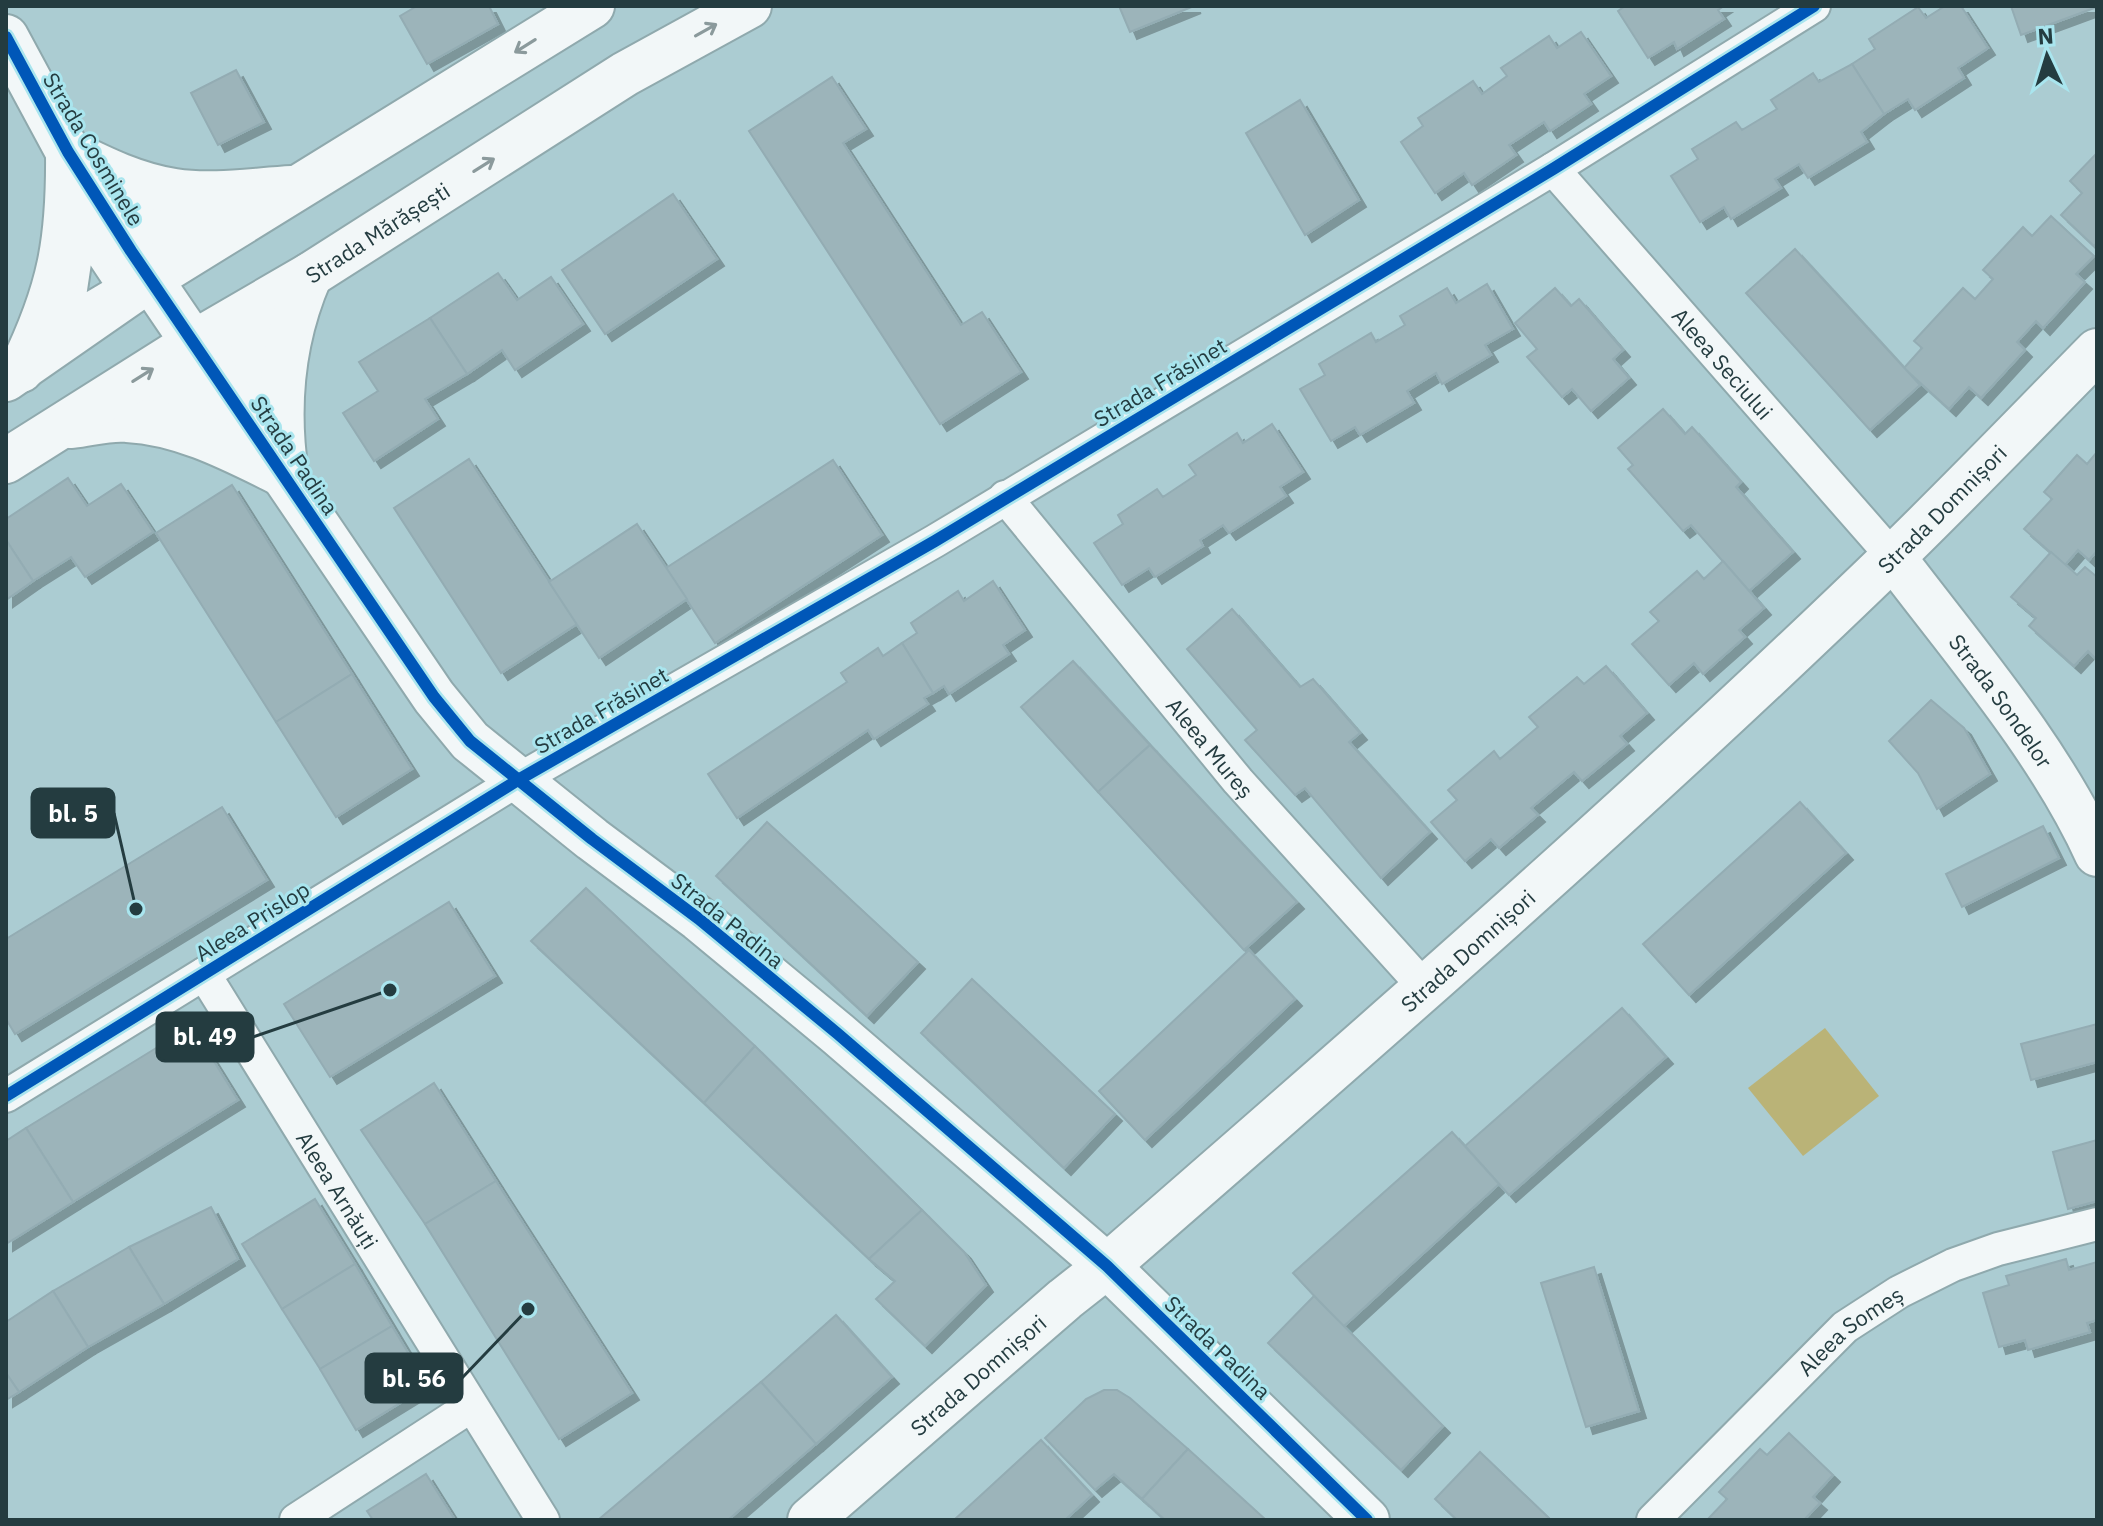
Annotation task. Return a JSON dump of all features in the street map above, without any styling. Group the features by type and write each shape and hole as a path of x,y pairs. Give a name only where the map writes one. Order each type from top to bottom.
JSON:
{"street":[{"path":"14,375 150,279 592,6"},
{"name":"Strada Mărășești","path":"6,461 60,427 211,350 310,275 625,74 749,6"},
{"name":"Strada Frăsinet","path":"518,780 935,541 1553,169 1814,6"},
{"name":"Strada Cosminele","path":"6,37 68,152 150,279"},
{"path":"14,375 43,324 59,274 66,235 68,152 119,177 174,191 210,193 295,188"},
{"name":"Aleea Seciului","path":"1553,169 1893,557"},
{"path":"286,476 281,439 283,365 291,328 310,275"},
{"name":"Strada Padina","path":"150,279 211,350 286,476 434,697 470,741 699,919 838,1034 1107,1266 1367,1520"},
{"name":"Strada Domnișori","path":"810,1520 1426,989 1893,557 2097,351"},
{"path":"60,427 126,419 171,427 204,437 286,476"},
{"name":"Aleea Mureș","path":"1005,497 1238,781 1426,989"},
{"name":"Strada Sondelor","path":"1893,557 2052,771 2097,854"},
{"name":"Aleea Prislop","path":"6,1096 518,780"},
{"name":"Aleea Arnăuți","path":"204,974 284,1100 536,1517"},
{"name":"Aleea Someș","path":"1653,1520 1845,1327 1899,1292 1953,1265 1998,1249 2097,1224"},
{"path":"296,1520 471,1406"}],"shaded area":[{"path":"1825,1028 1879,1096 1803,1156 1748,1088"}],"building":[{"path":"417,6 489,6 498,24 427,64 400,16"},
{"path":"1119,6 1194,6 1130,32"},
{"path":"1625,6 1724,6 1718,10 1724,19 1677,49 1674,42 1648,58 1618,11"},
{"path":"1945,6 1961,6 1988,48 1958,68 1964,78 1915,110 1908,99 1884,114 1852,64 1875,49 1869,39 1918,7 1926,18"},
{"path":"2011,6 2097,6 2097,7 2021,35"},
{"path":"1581,32 1611,76 1584,94 1591,104 1550,131 1544,122 1509,145 1516,155 1472,185 1464,173 1435,193 1401,142 1423,126 1418,118 1473,81 1482,94 1507,76 1501,68 1549,36 1557,48"},
{"path":"1852,64 1884,114 1861,132 1867,142 1808,178 1799,164 1775,179 1781,188 1731,219 1724,207 1700,222 1671,176 1698,159 1692,149 1736,122 1742,130 1777,109 1771,100 1813,73 1819,82"},
{"path":"236,70 264,122 218,145 191,93"},
{"path":"832,77 866,129 843,143 961,325 982,312 1021,372 940,424 749,131"},
{"path":"1300,100 1359,200 1305,235 1246,133"},
{"path":"2097,153 2097,243 2094,246 2061,215 2082,193 2070,181"},
{"path":"673,194 717,259 605,334 562,270"},
{"path":"2051,216 2094,256 2076,274 2085,282 2043,328 2036,321 2017,342 2025,350 1981,398 1969,387 1949,409 1904,368 1922,348 1914,341 1963,288 1975,299 1993,279 1983,270 2023,227 2032,236"},
{"path":"1795,249 1920,385 1870,430 1746,293"},
{"path":"498,273 517,300 551,277 583,324 515,370 502,350 467,374 430,318"},
{"path":"1487,284 1513,329 1485,345 1491,355 1442,384 1436,373 1407,391 1414,403 1360,435 1355,427 1331,441 1300,389 1325,375 1319,364 1371,333 1376,342 1405,325 1400,316 1447,288 1456,303"},
{"path":"1555,288 1571,306 1579,299 1623,350 1613,359 1629,378 1591,411 1572,389 1562,397 1527,357 1537,349 1515,323"},
{"path":"430,318 467,374 425,399 438,419 374,461 343,413 378,391 359,362"},
{"path":"1663,409 1685,434 1692,427 1741,482 1736,487 1793,552 1749,591 1691,525 1683,531 1628,469 1633,465 1618,448"},
{"path":"1272,424 1303,472 1280,487 1286,496 1229,533 1223,525 1200,540 1203,546 1155,577 1149,568 1122,585 1094,543 1123,524 1118,515 1157,489 1163,497 1196,475 1189,465 1237,433 1243,443"},
{"path":"2097,452 2097,551 2089,560 2078,550 2065,565 2024,529 2052,499 2044,492 2077,455 2087,464"},
{"path":"469,459 577,624 501,673 394,508"},
{"path":"833,460 882,535 715,643 666,568"},
{"path":"68,478 87,506 121,484 153,532 85,577 71,557 33,581 6,540 6,519"},
{"path":"232,485 352,674 276,722 156,533"},
{"path":"637,524 687,599 599,658 549,582"},
{"path":"6,540 33,581 6,600"},
{"path":"2051,552 2077,575 2085,567 2097,577 2097,660 2088,651 2074,666 2029,626 2036,618 2011,597"},
{"path":"1723,561 1764,608 1739,630 1745,637 1703,674 1694,663 1669,685 1632,644 1659,621 1650,612 1697,571 1704,579"},
{"path":"993,581 1025,630 1003,645 1009,654 949,694 944,686 933,693 902,643 917,633 911,623 958,591 964,601"},
{"path":"1232,609 1300,687 1313,679 1360,733 1349,742 1430,832 1381,878 1305,788 1295,795 1245,740 1257,730 1187,649"},
{"path":"902,643 933,693 924,698 928,704 874,739 868,730 737,818 708,774 847,682 841,673 878,648 883,656"},
{"path":"1073,661 1150,745 1098,792 1021,707"},
{"path":"1606,666 1647,713 1620,736 1627,744 1582,781 1574,772 1531,808 1538,815 1499,848 1491,839 1465,861 1431,822 1457,800 1448,790 1494,751 1500,759 1538,727 1529,717 1577,677 1584,684"},
{"path":"352,674 412,769 336,817 276,722"},
{"path":"1931,700 1964,728 1990,774 1937,809 1918,773 1889,741"},
{"path":"1150,745 1297,902 1244,950 1098,792"},
{"path":"1800,802 1846,853 1689,995 1643,944"},
{"path":"222,807 267,880 15,1034 6,1019 6,939"},
{"path":"767,822 918,962 867,1016 716,876"},
{"path":"2043,826 2059,858 1962,907 1946,874"},
{"path":"586,888 755,1046 704,1103 531,941"},
{"path":"449,902 495,976 330,1077 284,1004"},
{"path":"1249,950 1295,999 1145,1140 1099,1091"},
{"path":"972,979 1115,1114 1064,1168 921,1033"},
{"path":"1622,1008 1666,1057 1509,1195 1465,1146"},
{"path":"2097,1024 2097,1062 2031,1080 2021,1044"},
{"path":"192,1026 238,1100 73,1202 26,1128"},
{"path":"755,1046 922,1210 869,1259 704,1103"},
{"path":"434,1083 496,1181 425,1224 361,1130"},
{"path":"26,1128 73,1202 6,1244 6,1141"},
{"path":"1452,1132 1499,1184 1343,1327 1293,1273"},
{"path":"2097,1140 2097,1201 2068,1209 2053,1152"},
{"path":"496,1181 632,1393 559,1439 425,1224"},
{"path":"315,1199 355,1264 282,1309 242,1244"},
{"path":"211,1207 238,1259 164,1304 129,1247"},
{"path":"922,1210 964,1252 986,1285 925,1346 876,1299 895,1281 869,1259"},
{"path":"129,1247 164,1304 88,1347 53,1291"},
{"path":"2066,1259 2069,1270 2097,1262 2097,1320 2087,1323 2090,1332 2028,1350 2025,1340 1999,1347 1983,1293 2009,1285 2006,1276"},
{"path":"355,1264 392,1326 320,1369 282,1309"},
{"path":"1594,1267 1639,1411 1586,1427 1541,1283"},
{"path":"53,1291 88,1347 19,1392 6,1373 6,1322"},
{"path":"1314,1296 1443,1426 1401,1470 1268,1343"},
{"path":"836,1315 892,1377 816,1444 761,1382"},
{"path":"392,1326 428,1386 356,1430 320,1369"},
{"path":"6,1373 19,1392 6,1400"},
{"path":"761,1382 816,1444 728,1520 598,1520"},
{"path":"1104,1390 1117,1390 1130,1398 1188,1449 1142,1499 1114,1474 1095,1490 1045,1438 1086,1399"},
{"path":"1789,1433 1833,1475 1813,1497 1820,1503 1804,1520 1707,1520 1727,1499 1719,1492 1760,1449 1767,1455"},
{"path":"1041,1440 1092,1495 1065,1520 954,1520"},
{"path":"1188,1449 1266,1520 1165,1520 1142,1499"},
{"path":"1480,1452 1551,1520 1457,1520 1435,1499"},
{"path":"426,1474 455,1520 373,1520 367,1511"}],"cycle path":[{"path":"6,1096 518,780 935,541 1553,169 1814,6"},
{"path":"6,37 68,152 131,251 434,697 470,741 592,839 699,919 838,1034 1107,1266 1367,1520"}],"place":[{"name":"bl. 5","path":"136,909"},
{"name":"bl. 49","path":"390,990"},
{"name":"bl. 56","path":"528,1309"}]}
